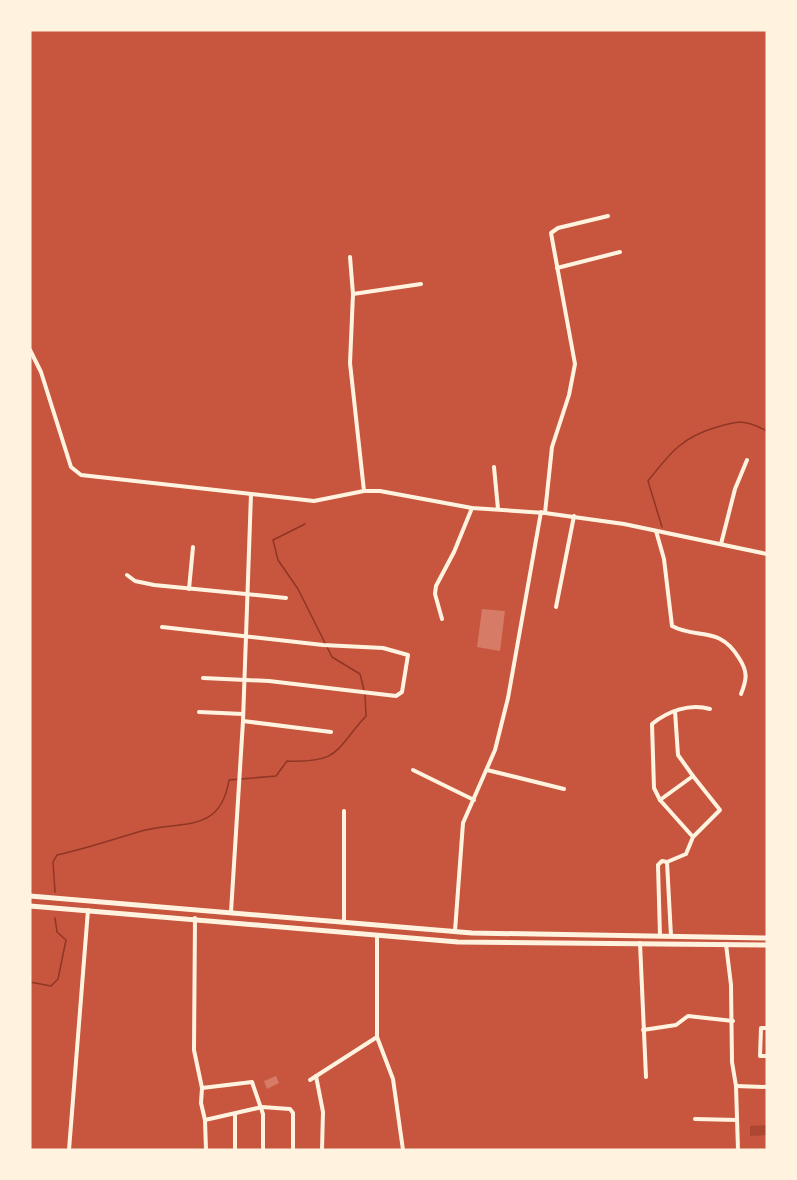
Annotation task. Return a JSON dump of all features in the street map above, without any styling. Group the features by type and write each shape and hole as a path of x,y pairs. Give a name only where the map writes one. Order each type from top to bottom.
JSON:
{"main road":[{"path":"30,896 455,932 767,938"},
{"path":"30,906 195,918 458,942 767,945"}],"street":[{"path":"455,932 463,823 487,770 508,698 543,513 552,447 575,369 551,233 558,228 608,216"},
{"path":"557,268 620,252"},
{"path":"350,257 353,294 350,372 364,491"},
{"path":"353,294 421,284"},
{"path":"30,350 44,381 71,467 81,475 314,501 364,491 399,493 472,508 574,516 767,554"},
{"path":"721,544 735,489 747,460"},
{"path":"494,467 498,509"},
{"path":"231,912 243,721 251,494"},
{"path":"442,619 436,586 454,552 472,508"},
{"path":"556,607 574,516"},
{"path":"656,531 664,559 672,626 722,639 729,645 746,669 746,681 741,694"},
{"path":"189,589 193,547"},
{"path":"127,576 141,582 189,589 286,598"},
{"path":"162,627 387,648 408,655 402,692 396,696 244,679 203,678"},
{"path":"693,837 660,800 654,788 651,729 654,722 675,711 694,706 710,709"},
{"path":"199,711 243,714"},
{"path":"660,936 658,865 662,861 667,862 686,854 693,837 720,809 678,755 675,711"},
{"path":"243,721 331,732"},
{"path":"413,770 474,800"},
{"path":"487,770 564,789"},
{"path":"660,800 693,776"},
{"path":"344,811 344,922"},
{"path":"667,862 671,936"},
{"path":"69,1150 88,910"},
{"path":"195,918 194,1050 202,1088 201,1103 206,1120 206,1150"},
{"path":"377,934 377,1037 393,1079 403,1150"},
{"path":"640,942 646,1077"},
{"path":"726,944 733,1022 732,1062 736,1086 738,1150"},
{"path":"643,1030 676,1025 688,1016 733,1022"},
{"path":"767,1028 761,1028 759,1032 760,1056 767,1056"},
{"path":"310,1080 377,1037"},
{"path":"316,1077 322,1112 322,1150"},
{"path":"202,1088 250,1080 262,1107 263,1150"},
{"path":"736,1086 767,1086"},
{"path":"206,1120 262,1107 293,1111 293,1150"},
{"path":"235,1114 235,1150"},
{"path":"695,1119 737,1120"}],"shaded area":[{"path":"766,1125 767,1135 750,1136 750,1126"}],"building":[{"path":"482,609 505,611 500,651 477,647"},
{"path":"276,1076 279,1083 267,1089 264,1081"}],"waterway":[{"path":"662,527 648,481 678,447 705,431 731,423 748,423 767,431"},
{"path":"305,524 273,540 278,560 298,589 332,657 360,674 364,690"},
{"path":"55,892 53,862 57,855 153,828 182,825 207,818 224,798 229,780 276,776 287,761 317,760 327,757 341,746 366,716 365,694"},
{"path":"30,982 51,986 58,979 66,940 57,932 55,918"}]}
